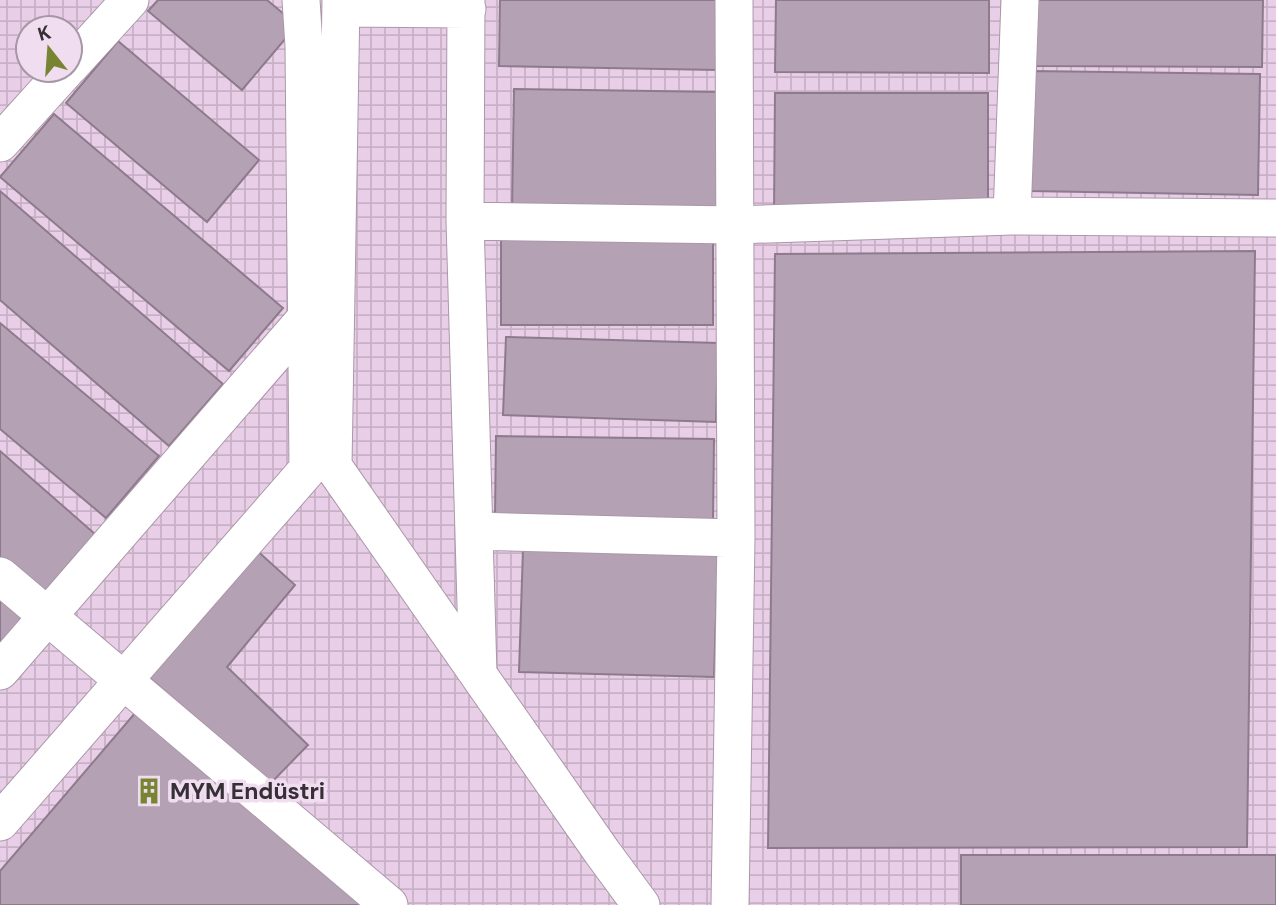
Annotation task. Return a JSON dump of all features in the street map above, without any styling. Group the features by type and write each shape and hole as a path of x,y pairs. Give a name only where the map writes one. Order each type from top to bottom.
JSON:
{"lane":[{"path":"84,51 130,0"},
{"path":"0,822 308,469 304,46 300,0"},
{"path":"730,905 736,538 734,0"},
{"path":"1012,216 1020,0"},
{"path":"478,674 465,221 466,4 342,4 333,466 602,852 642,905"},
{"path":"0,144 54,84"},
{"path":"465,221 735,225 1012,216 1276,218"},
{"path":"0,671 307,317"},
{"path":"475,531 736,538"},
{"path":"0,576 389,905"},
{"path":"602,852 660,905"}],"shaded area":[{"path":"0,0 1276,0 1276,905 0,905"}],"building":[{"path":"158,0 267,0 297,25 242,90 148,11"},
{"path":"500,0 720,0 718,70 499,66"},
{"path":"776,0 989,0 989,73 775,72"},
{"path":"1034,0 1263,0 1262,67 1034,66"},
{"path":"118,41 259,160 207,222 66,103"},
{"path":"1032,71 1260,74 1258,195 1030,191"},
{"path":"514,89 721,92 719,212 512,210"},
{"path":"775,93 988,93 988,214 774,213"},
{"path":"54,114 283,308 229,371 0,177"},
{"path":"0,191 223,384 169,446 0,300"},
{"path":"501,240 713,240 713,325 501,325"},
{"path":"1255,251 1247,847 768,848 775,254"},
{"path":"0,323 159,456 106,518 0,429"},
{"path":"506,337 718,343 716,422 503,415"},
{"path":"496,436 714,439 713,520 495,517"},
{"path":"0,451 95,534 41,596 0,560"},
{"path":"253,547 295,585 227,667 308,745 271,783 146,675"},
{"path":"523,549 718,555 714,677 519,672"},
{"path":"0,591 29,615 0,649"},
{"name":"MYM Endüstri","path":"136,712 364,905 0,905 0,871"},
{"path":"961,855 1276,855 1276,905 961,905"}],"place":[{"name":"MYM Endüstri","path":"149,791"}]}
